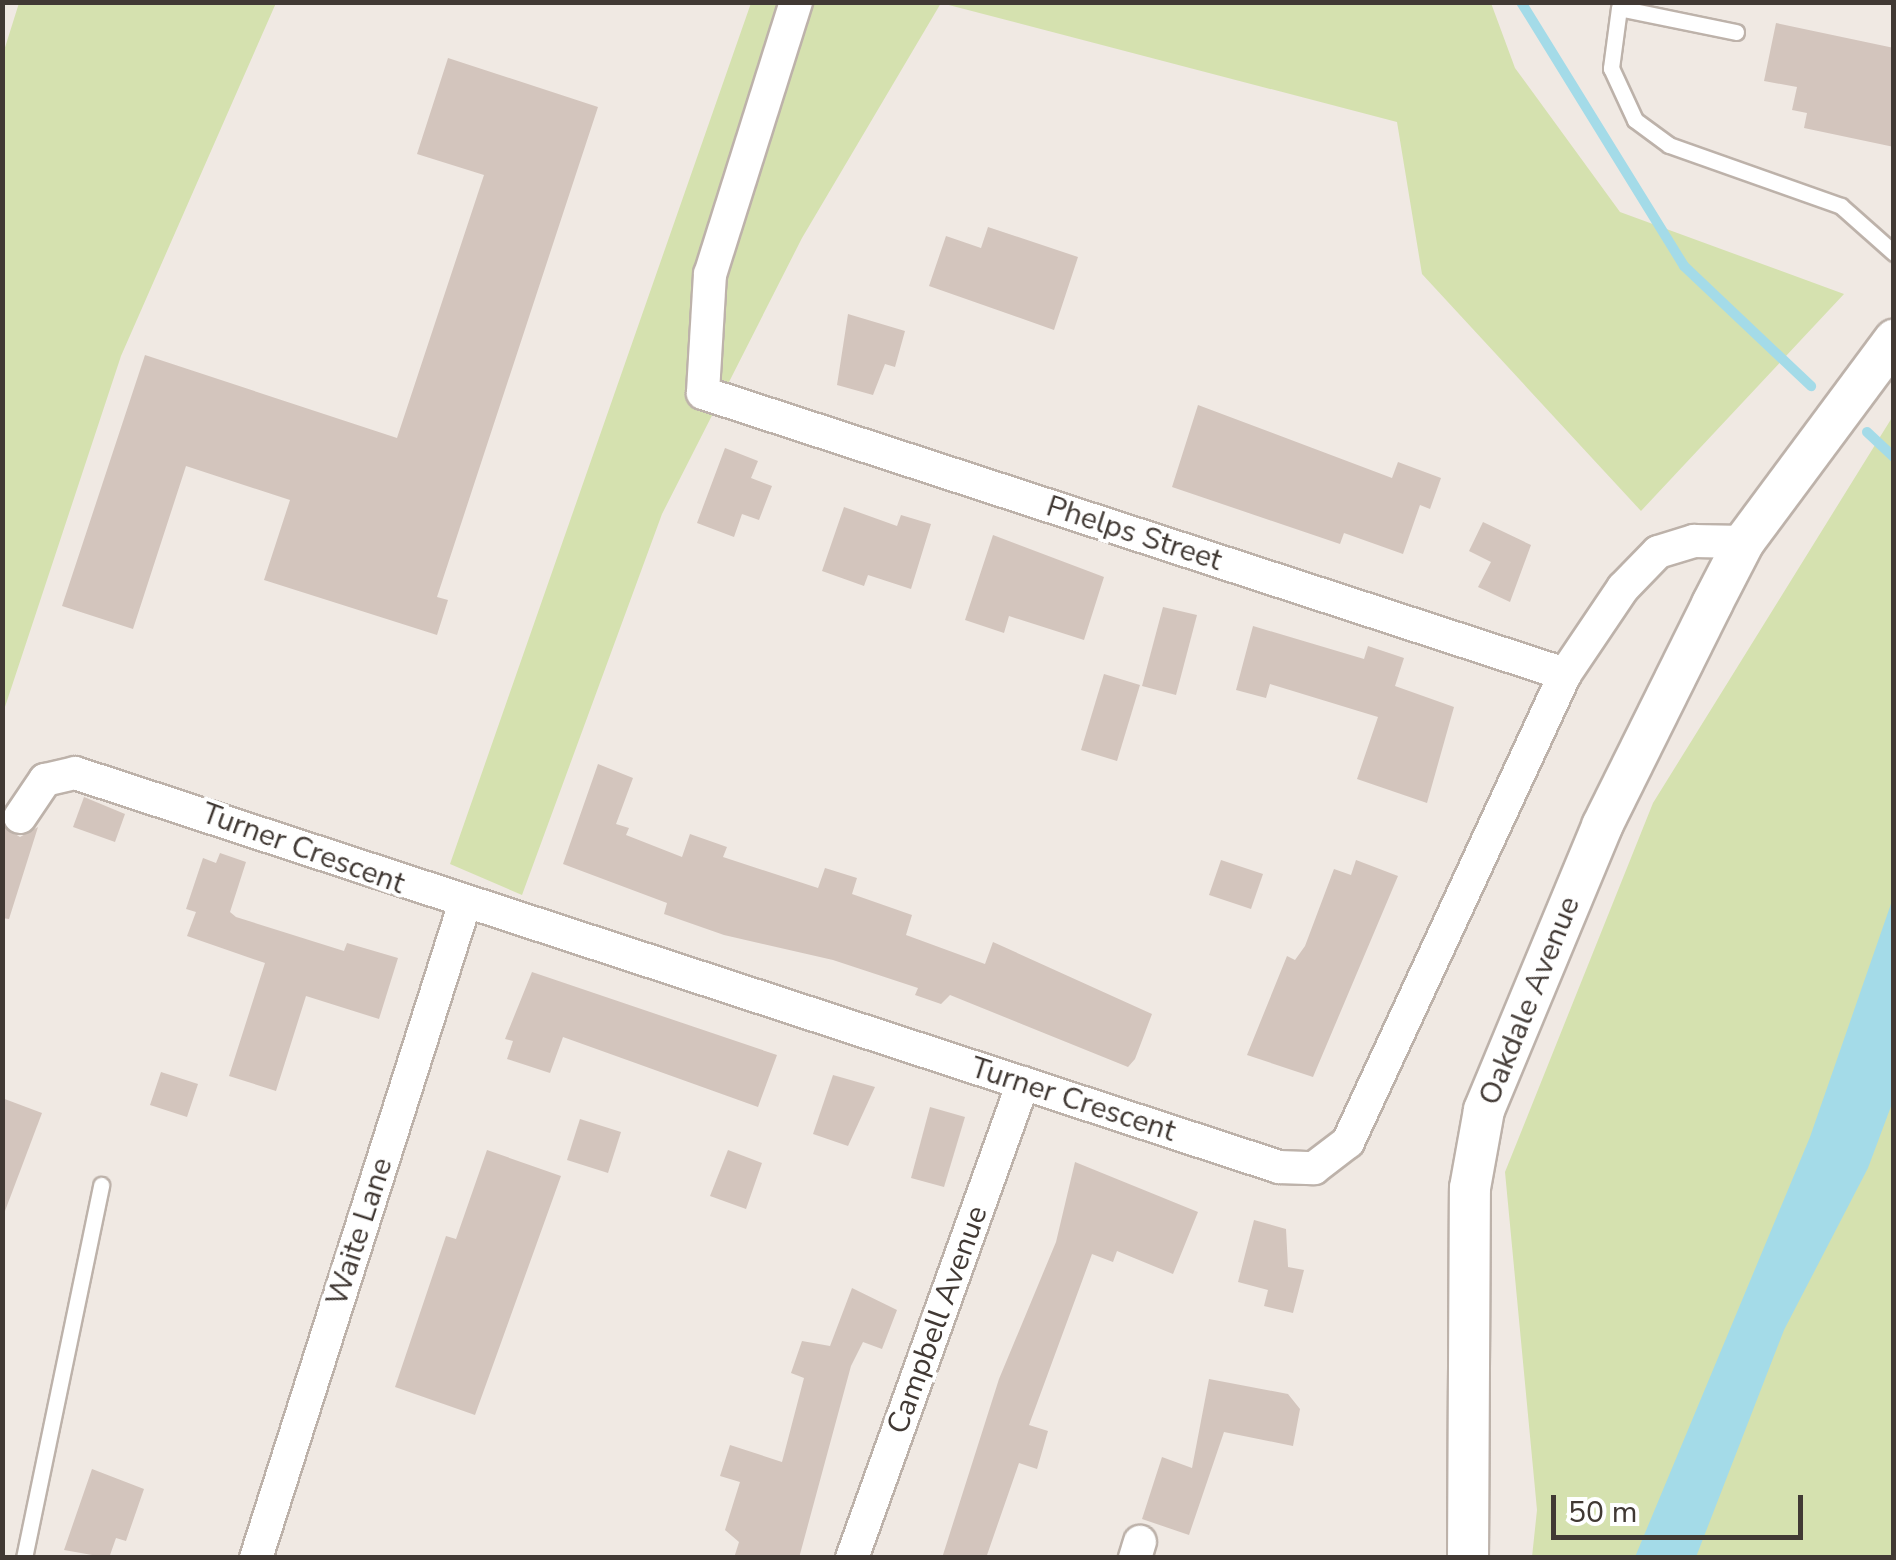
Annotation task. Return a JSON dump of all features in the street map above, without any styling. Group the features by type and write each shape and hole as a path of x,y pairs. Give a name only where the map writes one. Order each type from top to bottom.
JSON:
{"street":[{"name":"Phelps Street","path":"796,2 710,274 699,356 703,394 1565,674"},
{"path":"1744,542 1894,340"},
{"name":"Turner Crescent","path":"20,818 45,780 75,773 464,906 1279,1167 1314,1168 1348,1142 1565,674 1658,552 1694,541 1744,542"},
{"name":"Oakdale Avenue","path":"1468,1558 1470,1188 1484,1110 1602,826 1744,542"},
{"name":"Waite Lane","path":"256,1558 464,906"},
{"name":"Campbell Avenue","path":"852,1558 1024,1083"}],"lane":[{"path":"1736,32 1619,8 1612,68 1635,120 1669,145 1841,206 1894,253"},
{"path":"24,1558 101,1185"}],"green space":[{"path":"19,3 276,3 121,356 3,713 2,57"},
{"path":"751,3 941,3 802,238 662,514 522,895 450,864"},
{"path":"941,3 1491,3 1515,68 1620,212 1844,294 1641,511 1422,274 1397,122"},
{"path":"1893,416 1893,1557 1532,1557 1537,1510 1505,1172 1653,803"}],"water":[{"path":"1893,898 1893,1101 1868,1168 1784,1330 1696,1557 1635,1557 1810,1137"}],"building":[{"path":"1776,23 1894,48 1894,147 1804,128 1807,113 1792,110 1797,87 1764,81"},
{"path":"448,58 598,107 437,597 448,600 437,635 264,580 290,500 186,466 133,629 62,606 145,355 397,438 484,175 417,154"},
{"path":"988,227 1078,257 1054,330 929,286 946,236 981,248"},
{"path":"848,314 905,331 895,367 885,364 873,395 837,385"},
{"path":"1198,405 1392,478 1398,462 1441,478 1430,509 1420,505 1403,554 1344,533 1340,544 1172,487"},
{"path":"725,448 758,461 751,478 772,486 759,520 742,514 734,537 697,523"},
{"path":"844,507 897,526 901,515 931,524 911,589 868,575 864,586 822,571"},
{"path":"1483,522 1531,545 1510,602 1478,587 1491,562 1469,551"},
{"path":"993,535 1104,577 1084,640 1009,616 1004,633 965,620"},
{"path":"1163,607 1197,615 1176,695 1142,686"},
{"path":"1253,626 1364,659 1368,646 1404,658 1395,686 1454,707 1427,803 1357,779 1378,717 1270,684 1266,698 1236,690"},
{"path":"1104,674 1140,685 1117,761 1081,750"},
{"path":"598,764 633,778 616,824 629,828 626,835 682,857 690,834 727,847 723,857 818,888 825,868 857,878 852,894 912,915 906,935 985,964 993,942 1152,1014 1135,1059 1128,1067 950,995 941,1004 915,995 918,988 833,960 724,935 664,914 667,903 563,864"},
{"path":"84,797 125,814 115,842 73,827"},
{"path":"2,826 20,837 38,827 9,919 2,918"},
{"path":"220,853 246,862 230,912 236,917 344,951 347,943 398,958 379,1019 306,996 276,1091 229,1076 265,963 187,936 196,912 186,909 203,858 216,863"},
{"path":"1221,860 1263,874 1251,909 1209,895"},
{"path":"1356,860 1398,876 1313,1077 1247,1055 1287,956 1295,960 1305,946 1334,869 1351,875"},
{"path":"532,972 777,1055 758,1107 563,1037 550,1073 507,1059 513,1041 505,1039"},
{"path":"161,1072 198,1084 187,1117 150,1105"},
{"path":"833,1075 875,1087 848,1146 813,1134"},
{"path":"2,1098 42,1113 5,1211 2,1210"},
{"path":"930,1107 965,1117 944,1187 911,1178"},
{"path":"580,1119 621,1132 608,1173 567,1160"},
{"path":"487,1150 561,1176 475,1415 395,1387 446,1236 456,1239"},
{"path":"728,1150 762,1163 746,1209 710,1196"},
{"path":"1075,1162 1198,1212 1173,1274 1117,1251 1113,1262 1092,1254 1029,1425 1048,1431 1037,1469 1019,1463 986,1558 942,1558 999,1379 1056,1242"},
{"path":"1254,1220 1286,1229 1288,1267 1304,1270 1293,1313 1264,1306 1268,1290 1238,1282"},
{"path":"852,1288 897,1310 882,1349 863,1342 851,1366 799,1558 734,1558 739,1542 725,1530 740,1482 720,1476 730,1445 782,1462 804,1378 791,1373 802,1341 830,1346"},
{"path":"1209,1379 1288,1394 1300,1409 1293,1446 1224,1432 1189,1535 1142,1519 1162,1457 1192,1468"},
{"path":"92,1469 144,1489 126,1541 116,1538 109,1558 64,1550"}],"waterway":[{"path":"1521,2 1684,266 1811,386"},
{"path":"1867,432 1894,457"}]}
